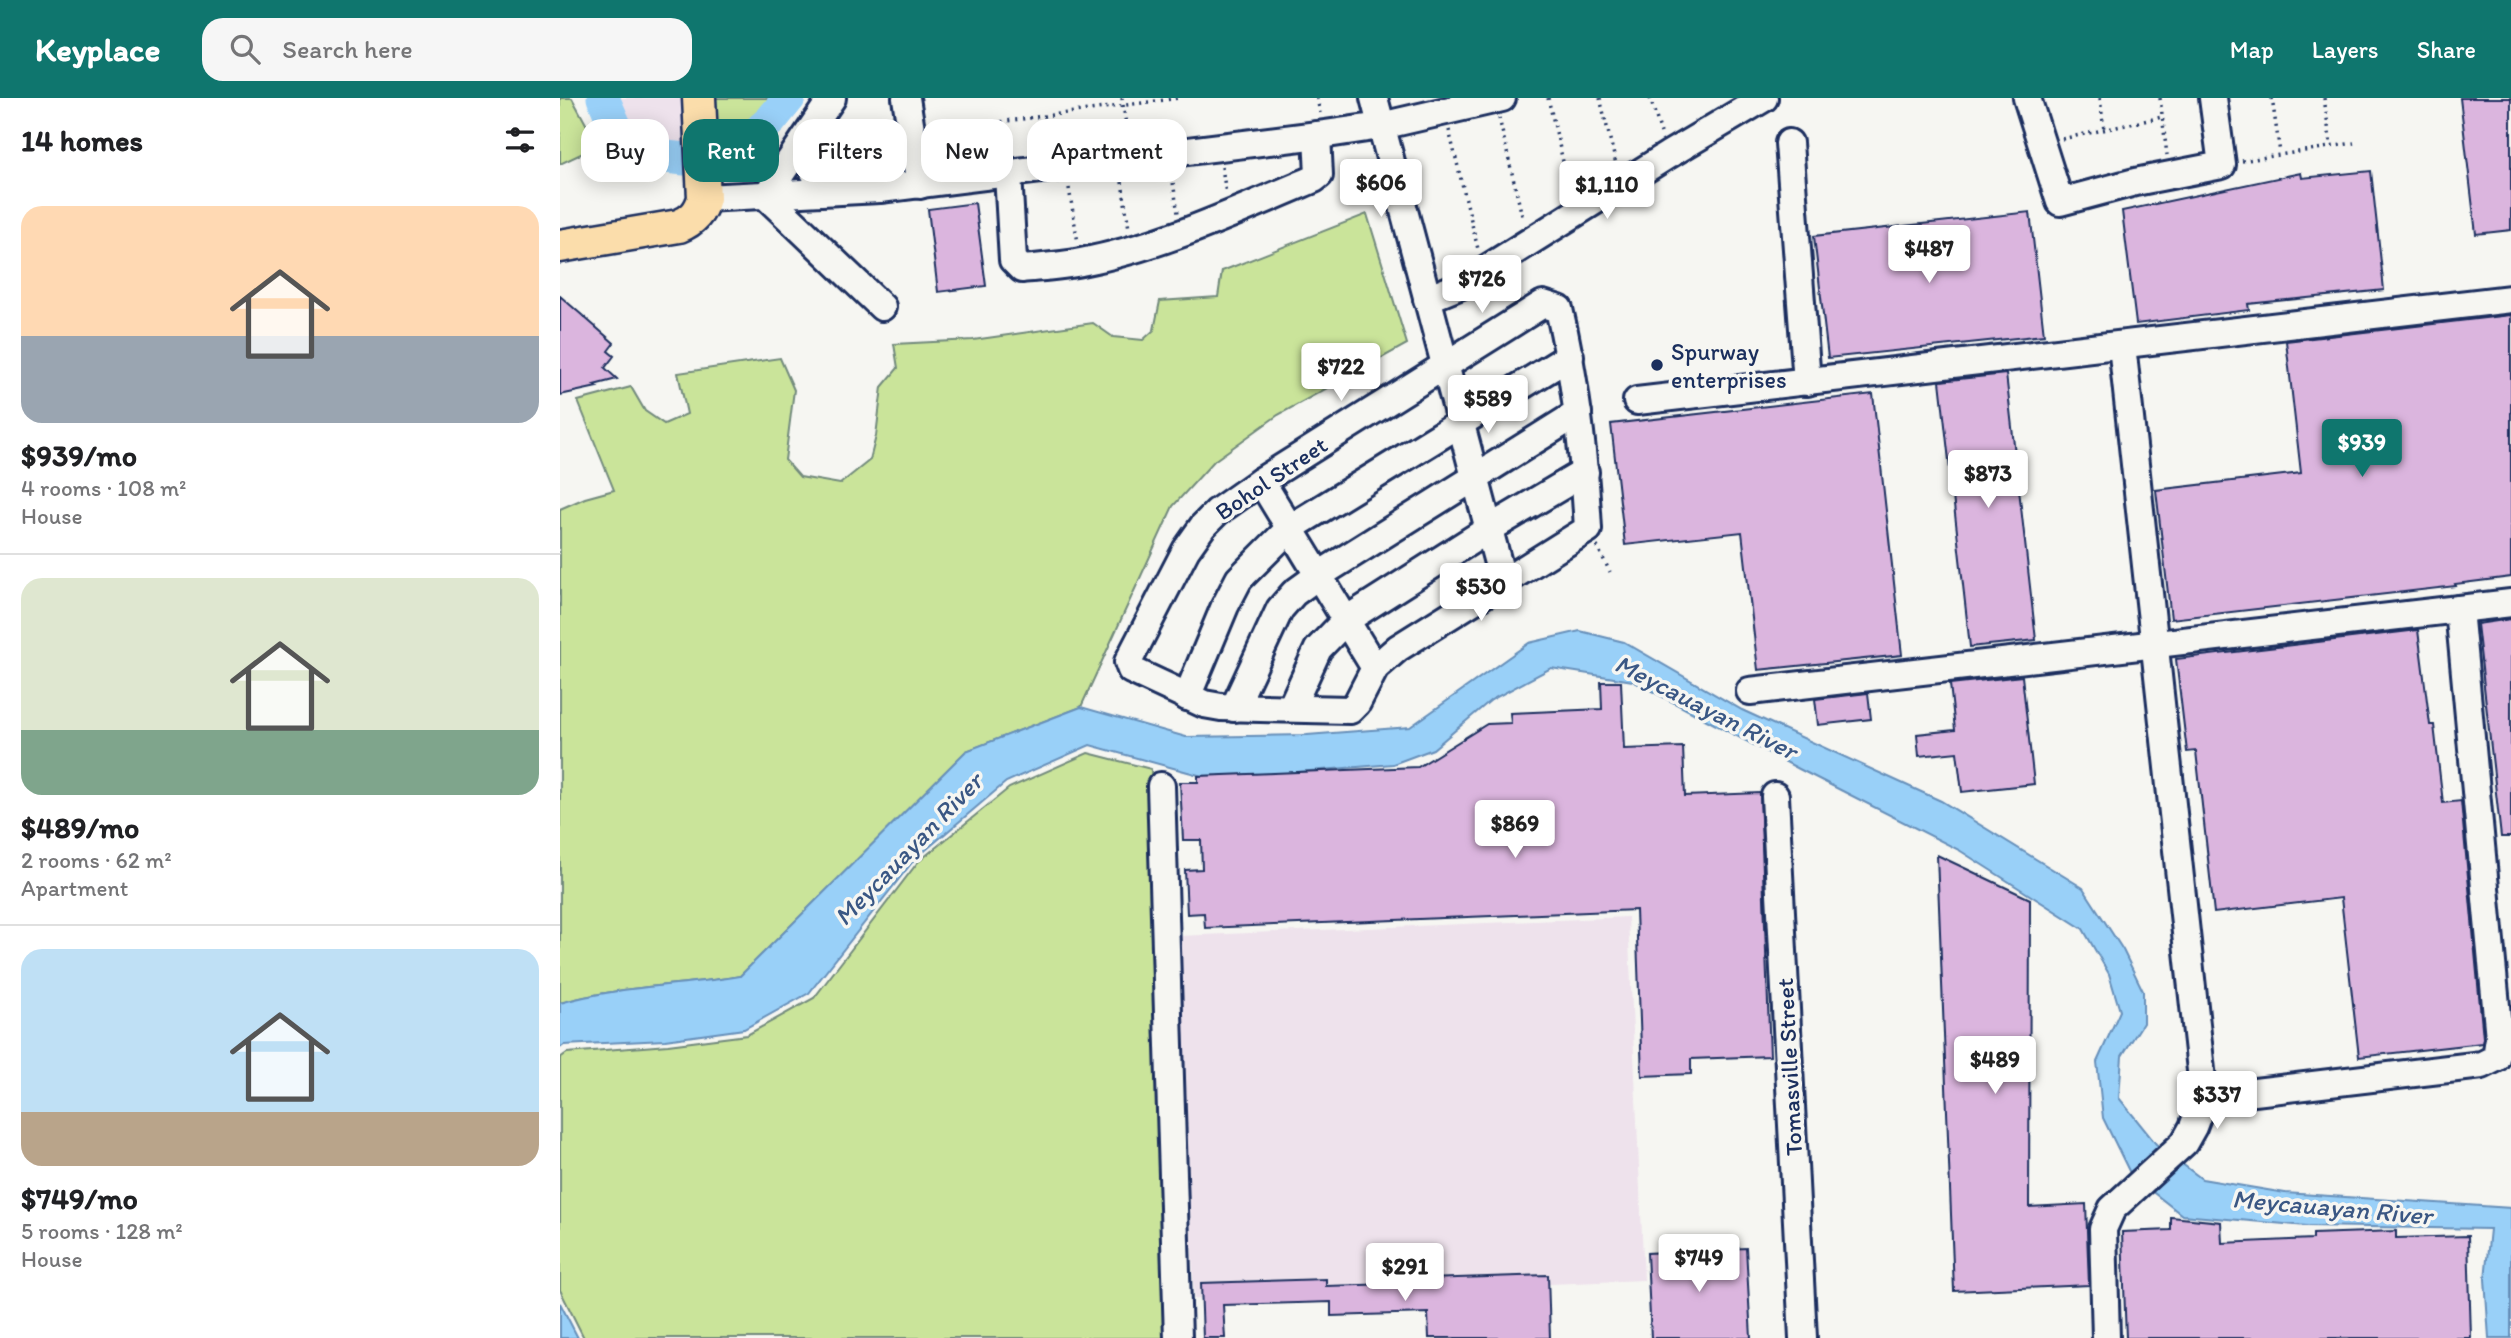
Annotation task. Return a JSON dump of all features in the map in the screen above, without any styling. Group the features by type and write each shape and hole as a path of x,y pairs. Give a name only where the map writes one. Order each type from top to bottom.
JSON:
{"main road":[{"path":"560,246 679,226 692,219 701,209 703,189 699,98"}],"street":[{"path":"818,119 832,98"},
{"path":"906,98 920,185"},
{"path":"1374,98 1503,582"},
{"path":"1427,299 1459,286 1668,155 1765,98"},
{"path":"2027,98 2060,202 2170,174 2222,164 2213,98"},
{"path":"1187,151 1381,126 1452,106 1498,99"},
{"path":"1008,182 1013,260 1017,266 1022,270 1081,262 1132,249 1181,232 1314,179 1319,175 1317,135"},
{"path":"1789,143 1807,382"},
{"path":"766,196 793,156"},
{"path":"703,189 766,196 851,192 944,182"},
{"path":"766,196 882,307"},
{"path":"1637,401 2511,299"},
{"name":"Bohol Street","path":"1187,697 1131,670 1128,662 1186,550 1217,512 1261,481 1543,304 1559,309 1570,356"},
{"path":"2106,1338 2104,1229 2112,1209 2184,1143 2204,1098 2122,345"},
{"path":"1570,356 1578,413 1588,529 1412,638 1375,668 1357,703 1350,710 1234,708 1205,704 1187,697 1238,579 1290,527 1570,356"},
{"path":"1234,708 1280,609 1294,593 1318,575 1578,413"},
{"path":"1291,708 1318,649 1346,620 1585,472"},
{"path":"1261,481 1375,668"},
{"path":"1750,691 2511,603"},
{"path":"2204,1098 2482,1065 2496,1058 2499,1038 2459,609"},
{"path":"1161,786 1178,1338"},
{"name":"Tomasville Street","path":"1776,796 1803,1338"}],"path":[{"path":"1122,98 1124,119"},
{"path":"912,134 1180,98"},
{"path":"1548,98 1575,214"},
{"path":"1600,98 1621,185"},
{"path":"1650,98 1668,155"},
{"path":"2100,98 2104,130"},
{"path":"2160,98 2170,174"},
{"path":"2272,98 2280,153"},
{"path":"2325,98 2331,146"},
{"path":"1498,99 1529,242"},
{"path":"1452,106 1483,271"},
{"path":"2042,144 2162,117"},
{"path":"2222,164 2354,142"},
{"path":"1220,147 1229,214"},
{"path":"1068,182 1081,262"},
{"path":"1127,182 1132,249"},
{"path":"1173,182 1181,232"},
{"path":"1588,529 1610,572"}],"shaded area":[{"path":"615,98 691,98 691,119 683,119 683,151 669,151 669,119 624,119"},
{"path":"1628,917 1644,1280 1194,1299 1178,936"}],"green space":[{"path":"560,98 572,98 583,119 581,119 581,154 560,164"},
{"path":"709,98 780,98 761,119 712,119"},
{"path":"1367,214 1407,344 1278,415 1214,461 1173,506 1081,707 966,751 740,976 627,990 560,1003 560,509 614,490 578,401 631,387 645,411 664,424 687,414 678,373 780,358 794,390 785,460 800,477 840,484 870,460 882,387 898,368 894,344 973,340 1093,323 1113,337 1143,340 1154,330 1160,301 1218,297 1222,271"},
{"path":"1088,753 1151,769 1167,1338 584,1338 560,1290 560,1058 567,1053 747,1035 814,998 918,862 1009,788"}],"water":[{"name":"Meycauayan River","path":"1580,631 1624,642 1742,710 1941,801 2083,888 2123,950 2143,991 2143,1023 2122,1056 2119,1098 2156,1144 2202,1179 2285,1193 2511,1208 2511,1338 2489,1338 2485,1279 2490,1229 2307,1226 2182,1215 2131,1175 2103,1118 2097,1062 2120,1011 2109,974 2083,929 1959,850 1633,681 1551,668 1491,700 1433,749 1393,764 1213,779 1090,745 1006,782 914,860 809,993 744,1029 665,1040 564,1045 560,1048 560,1003 627,990 740,976 966,751 1081,707 1186,737 1307,735 1410,727 1529,643"},
{"path":"560,1303 578,1338 560,1338"}],"building":[{"path":"2460,98 2511,98 2511,230 2476,234"},
{"path":"2371,171 2384,290 2248,304 2249,310 2136,324 2122,211 2301,173 2302,178"},
{"path":"975,203 986,286 938,292 928,209"},
{"path":"2030,212 2044,335 1828,358 1814,236"},
{"path":"560,296 614,343 608,351 614,356 605,368 617,379 594,385 597,387 560,395"},
{"path":"2511,315 2511,577 2455,584 2456,586 2171,619 2156,490 2301,473 2286,341"},
{"path":"2006,374 2036,640 1970,647 1940,381"},
{"path":"1873,394 1902,655 1758,670 1742,532 1625,545 1611,424"},
{"path":"2511,619 2511,837 2501,837 2477,624"},
{"path":"2418,630 2430,725 2434,725 2443,803 2461,801 2483,1038 2482,1043 2359,1057 2341,898 2214,913 2196,751 2187,752 2176,659"},
{"path":"2022,676 2034,784 1962,792 1957,752 1919,756 1917,734 1955,730 1950,684"},
{"path":"1601,682 1621,682 1624,749 1683,747 1685,796 1760,793 1770,1056 1691,1059 1691,1074 1642,1076 1636,910 1205,928 1204,913 1187,914 1185,870 1202,869 1201,840 1183,840 1180,782 1198,782 1198,776 1418,767 1487,724 1511,723 1510,713 1602,709"},
{"path":"1868,693 1871,719 1818,725 1815,699"},
{"path":"1937,855 2030,899 2029,1207 2086,1204 2089,1285 1954,1291"},
{"path":"2171,1217 2221,1222 2222,1243 2313,1239 2313,1234 2396,1231 2396,1238 2468,1236 2471,1338 2126,1338 2122,1232 2171,1230"},
{"path":"1746,1248 1751,1338 1651,1338 1647,1253"},
{"path":"1548,1275 1550,1338 1429,1338 1428,1313 1331,1316 1331,1302 1223,1305 1225,1338 1203,1338 1201,1283 1326,1279 1326,1286"}],"waterway":[{"path":"603,98 627,153 685,159 735,152 771,120 789,98"}],"place":[{"name":"Spurway enterprises","path":"1657,365"}]}
